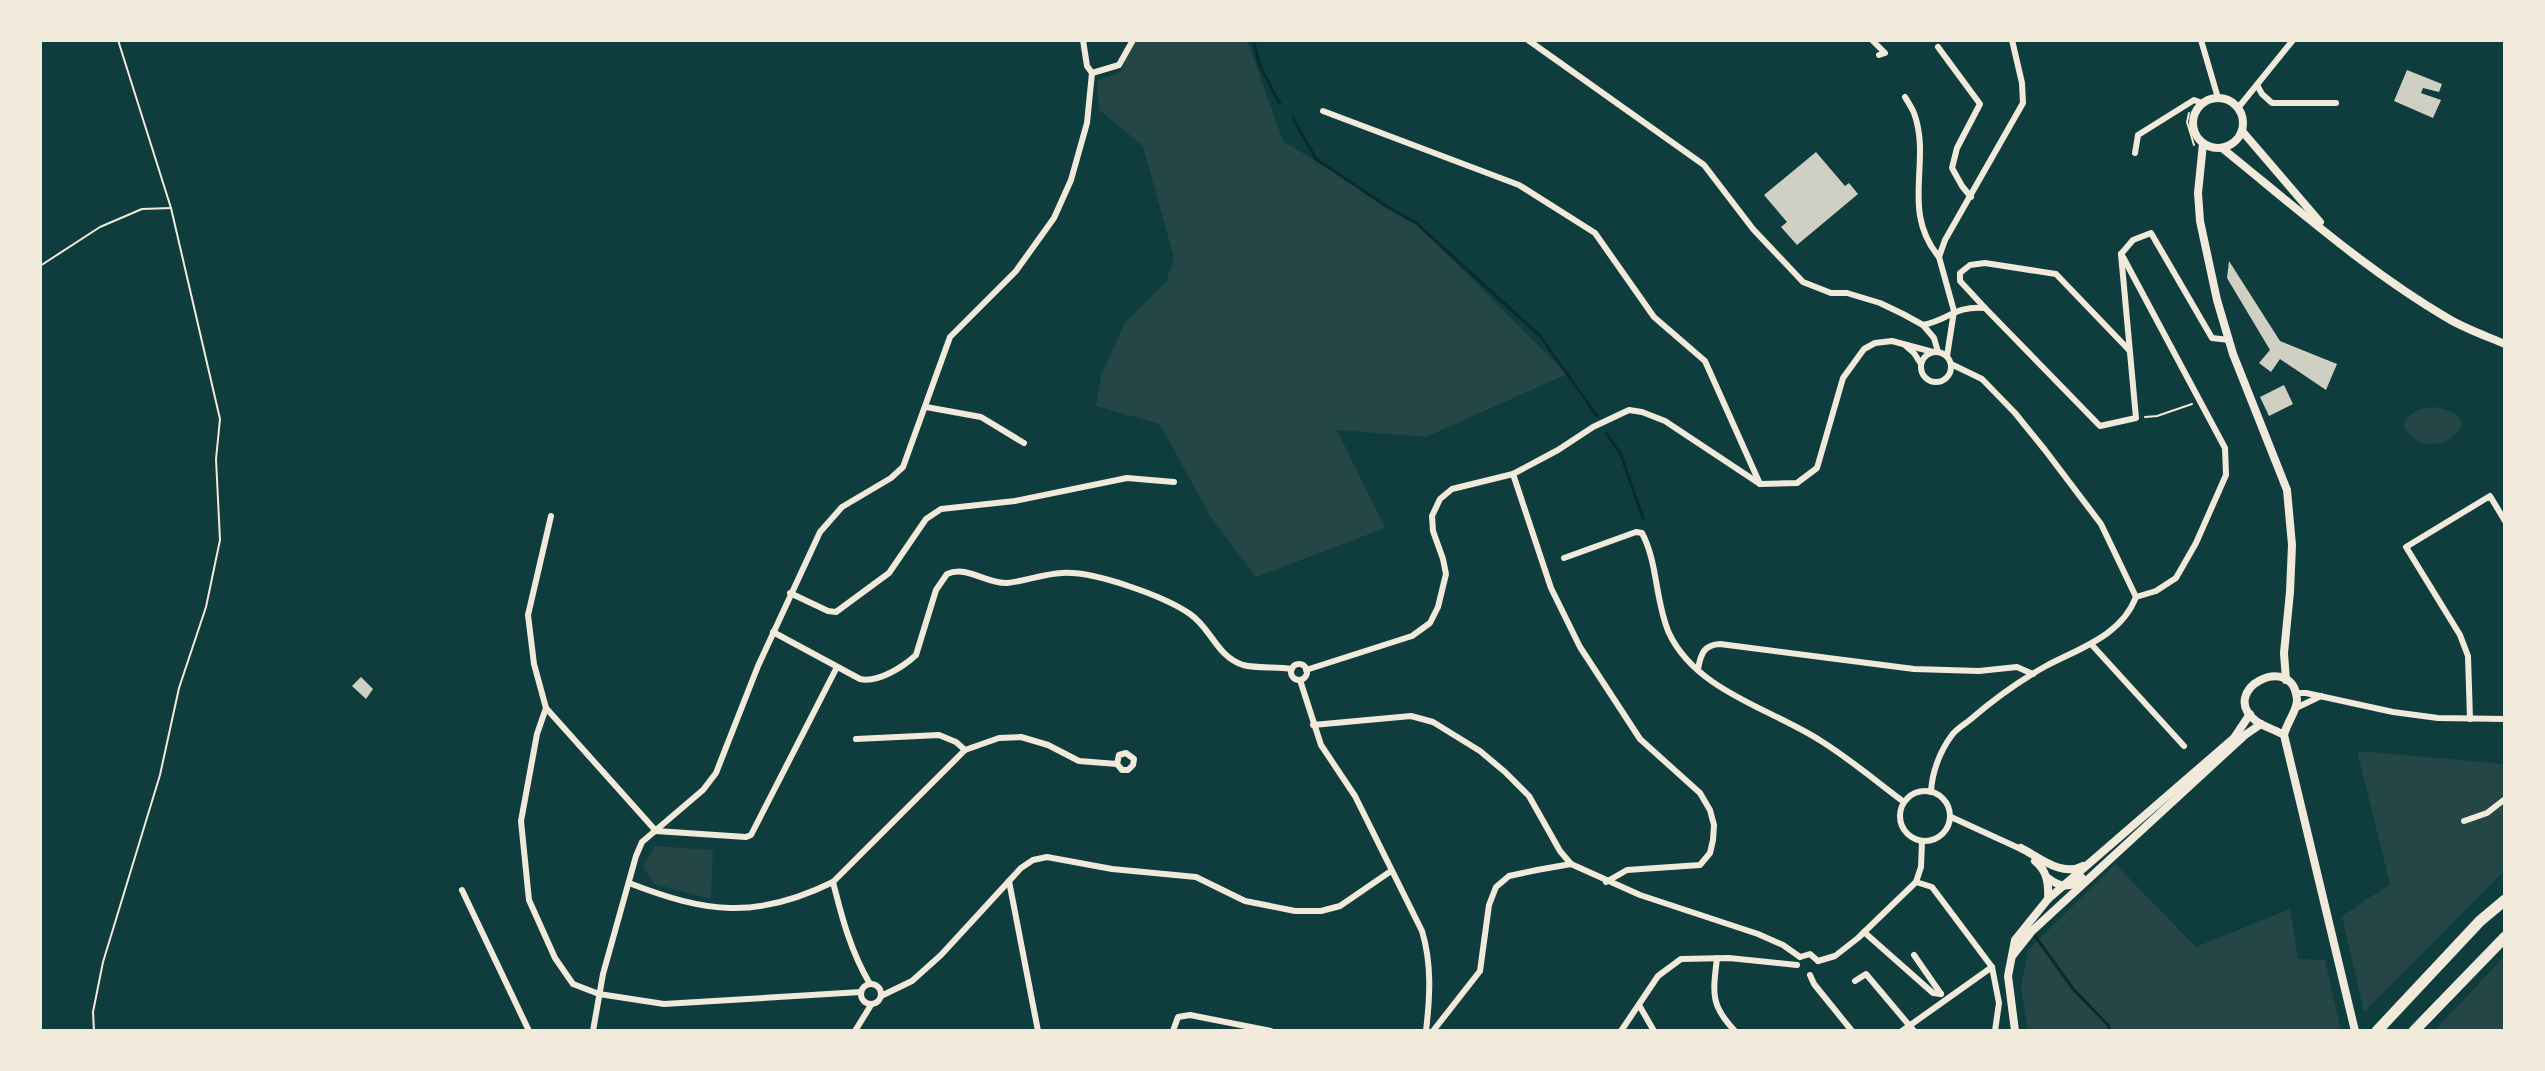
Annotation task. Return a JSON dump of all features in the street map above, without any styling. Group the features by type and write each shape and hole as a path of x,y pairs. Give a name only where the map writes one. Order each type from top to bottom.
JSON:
{"highway":[{"path":"2377,1031 2480,921 2505,900"},
{"path":"2414,1031 2505,937"}],"street":[{"path":"593,1031 599,994 642,842 703,790 716,773 773,632 820,532 831,517 854,498 891,478 903,467 950,337 1016,271 1054,218 1071,180 1087,123 1092,73 1087,66 1083,40"},
{"path":"1092,73 1119,65 1133,40"},
{"path":"1528,40 1704,165 1753,229 1803,282 1831,293 1847,293 1880,303 1923,325 1931,334 1936,352"},
{"path":"1872,40 1885,53 1879,55"},
{"path":"1939,257 1945,240 2023,103 2022,83 2012,40"},
{"path":"2201,40 2218,98"},
{"path":"2238,108 2293,40"},
{"path":"1938,47 1980,104 1957,148 1952,168 1971,197"},
{"path":"2257,85 2272,103 2336,103"},
{"path":"1905,97 1915,114 1919,147 1917,198 1921,222 1927,241 1939,257 1954,311 1947,356 1951,364 1949,376"},
{"path":"2135,153 2138,135 2194,100 2200,102 2218,98 2238,108 2243,119 2242,131 2234,144 2222,148 2200,147"},
{"path":"2200,102 2192,127 2200,147 2198,193 2201,229 2229,340 2287,490 2292,545 2284,653 2286,680 2295,693 2296,708"},
{"path":"1323,111 1519,185 1595,233 1654,317 1705,361 1760,484"},
{"path":"2242,131 2334,238"},
{"path":"2222,148 2406,292 2452,320 2505,344"},
{"path":"2129,350 2056,274 1985,263 1970,265 1960,273 1960,281 2100,426 2136,418 2121,254 2133,240 2151,233 2212,338 2229,340"},
{"path":"2121,254 2225,448 2226,475 2196,543 2176,578 2156,591 2136,597"},
{"path":"1923,325 1940,321 1954,311 1985,308"},
{"path":"1918,347 1931,334"},
{"path":"1306,670 1412,636 1430,623 1438,607 1446,574 1433,531 1432,516 1440,499 1452,489 1513,474 1593,427 1629,410 1665,421 1760,484 1797,483 1817,468 1838,393 1852,362 1864,349 1875,343 1892,341 1947,356"},
{"path":"1903,344 1914,353 1923,374 1930,381 1941,382 1949,376 1967,372"},
{"path":"1921,364 1925,356 1936,352"},
{"path":"1931,792 1934,769 1952,734 2000,694 2112,631 2131,612 2136,597 2101,524 2045,450 1982,379 1951,364"},
{"path":"926,407 981,417 1024,443"},
{"path":"1513,474 1551,588 1580,647 1640,739 1700,793 1714,825 1710,853 1700,865 1627,870 1606,882"},
{"path":"790,593 836,612 889,573 926,519 941,509 1015,501 1127,478 1174,482"},
{"path":"2470,719 2468,656 2460,635 2406,547 2490,496 2505,521"},
{"path":"551,516 528,615 534,664 546,708 656,831 751,835 837,667"},
{"path":"1564,558 1636,532 1642,533 1648,546 1656,592 1669,634 1698,669 1750,705 1821,741 1904,802"},
{"path":"773,632 860,679 869,680 889,673 918,652 936,590 947,574 959,571 1007,583 1064,573 1116,583 1151,595 1193,616 1220,650 1237,663 1292,669 1298,664 1306,670 1306,676 1300,680"},
{"path":"1698,669 1706,648 1720,644 1914,669 1979,671 2017,667 2033,674"},
{"path":"2092,645 2184,746"},
{"path":"2272,676 2284,653"},
{"path":"1292,669 1292,676 1300,680 1321,745 1355,796 1422,931 1428,951 1426,1031"},
{"path":"2284,735 2250,714 2246,704 2250,688 2257,681 2272,676 2286,680"},
{"path":"2295,693 2438,718 2505,719"},
{"path":"2321,696 2296,708 2288,720 2284,735 2355,1031"},
{"path":"546,708 537,734 521,821 529,900 566,978 581,989 599,994 664,1004 861,992"},
{"path":"2015,1031 2008,976 2015,940 2048,899 2234,738 2250,714"},
{"path":"1313,725 1411,716 1433,722 1480,751 1529,796 1560,851 1571,864 1640,895 1783,945 1800,957 1802,971 1852,1031"},
{"path":"2032,931 2245,735 2265,725 2279,725 2288,720"},
{"path":"856,739 939,735 956,742 965,750"},
{"path":"629,883 699,906 742,908 786,903 833,882 965,750 999,738 1021,737 1040,742 1079,761 1117,764"},
{"path":"1951,817 1941,836 1922,841 1912,838 1900,817 1904,802 1916,793 1931,792 1945,801 1951,817 1961,824 2021,848 2058,868 2065,876 2065,893 2048,909 2012,957"},
{"path":"2464,821 2487,813 2505,799"},
{"path":"1818,961 1835,956 1916,882 1921,867 1922,841"},
{"path":"2048,878 2065,885 2077,883 2117,848 2125,846"},
{"path":"2021,848 2042,867 2048,878 2048,899"},
{"path":"855,1031 871,1005 881,996 912,981 941,955 1029,862 1047,857 1112,869 1196,877 1255,904 1281,910 1321,911 1349,902 1391,871"},
{"path":"2058,868 2077,869 2098,858"},
{"path":"1433,1031 1480,971 1489,905 1496,887 1509,876 1571,864"},
{"path":"1009,881 1038,1031"},
{"path":"833,882 845,931 860,967 870,984 878,987 881,996"},
{"path":"1916,882 1932,887 1992,967 1999,1003 1995,1031"},
{"path":"462,890 529,1031"},
{"path":"1864,932 1933,993 1943,997"},
{"path":"1800,957 1810,954 1818,961"},
{"path":"1914,955 1943,997"},
{"path":"1621,1031 1658,976 1681,959 1717,958 1802,971 1817,970 1818,961"},
{"path":"1717,958 1713,991 1715,1006 1735,1031"},
{"path":"1909,972 1922,966"},
{"path":"1902,1031 1912,1029 1943,997 1992,967"},
{"path":"1855,981 1866,974 1912,1029"},
{"path":"870,984 861,992 862,1001 871,1005"},
{"path":"1639,1005 1654,1031"},
{"path":"1173,1031 1178,1017 1190,1015 1271,1031"}],"path":[{"path":"94,1031 93,1012 103,962 160,775 179,688 206,607 220,540 216,459 220,419 171,208 118,40"},
{"path":"2200,102 2190,106 2187,122 2200,147"},
{"path":"40,266 100,227 142,209 171,208"},
{"path":"2136,418 2157,416 2200,401"}],"shaded area":[{"path":"1133,40 1247,40 1283,141 1416,223 1567,374 1426,437 1337,430 1385,528 1256,577 1209,514 1160,424 1096,406 1101,376 1125,323 1166,282 1174,258 1143,146 1099,110 1097,80 1121,72"},
{"path":"2433,407 2452,412 2461,420 2460,429 2453,437 2428,444 2415,439 2404,427 2414,412"},
{"path":"2357,751 2505,764 2505,870 2364,1012 2342,916 2390,884"},
{"path":"655,846 713,850 711,899 654,884 643,867"},
{"path":"2115,864 2196,947 2290,909 2298,959 2325,960 2341,1031 2028,1031 2021,987 2028,950"},
{"path":"2505,956 2505,1031 2434,1031"}],"building":[{"path":"2407,70 2442,84 2439,92 2423,88 2421,93 2441,100 2433,118 2394,101"},
{"path":"1816,152 1845,186 1849,183 1858,194 1797,245 1781,227 1787,222 1764,195"},
{"path":"2229,261 2280,341 2337,364 2326,390 2280,359 2271,372 2259,363 2270,350 2227,278"},
{"path":"2284,385 2293,404 2269,416 2260,397"},
{"path":"361,677 373,689 366,699 352,686"}],"waterway":[{"path":"1253,40 1260,66 1280,104"},
{"path":"1293,118 1316,159 1416,223 1540,336 1597,416"},
{"path":"1607,434 1621,455 1643,518"},
{"path":"2035,936 2074,990 2108,1025 2110,1031"}]}
